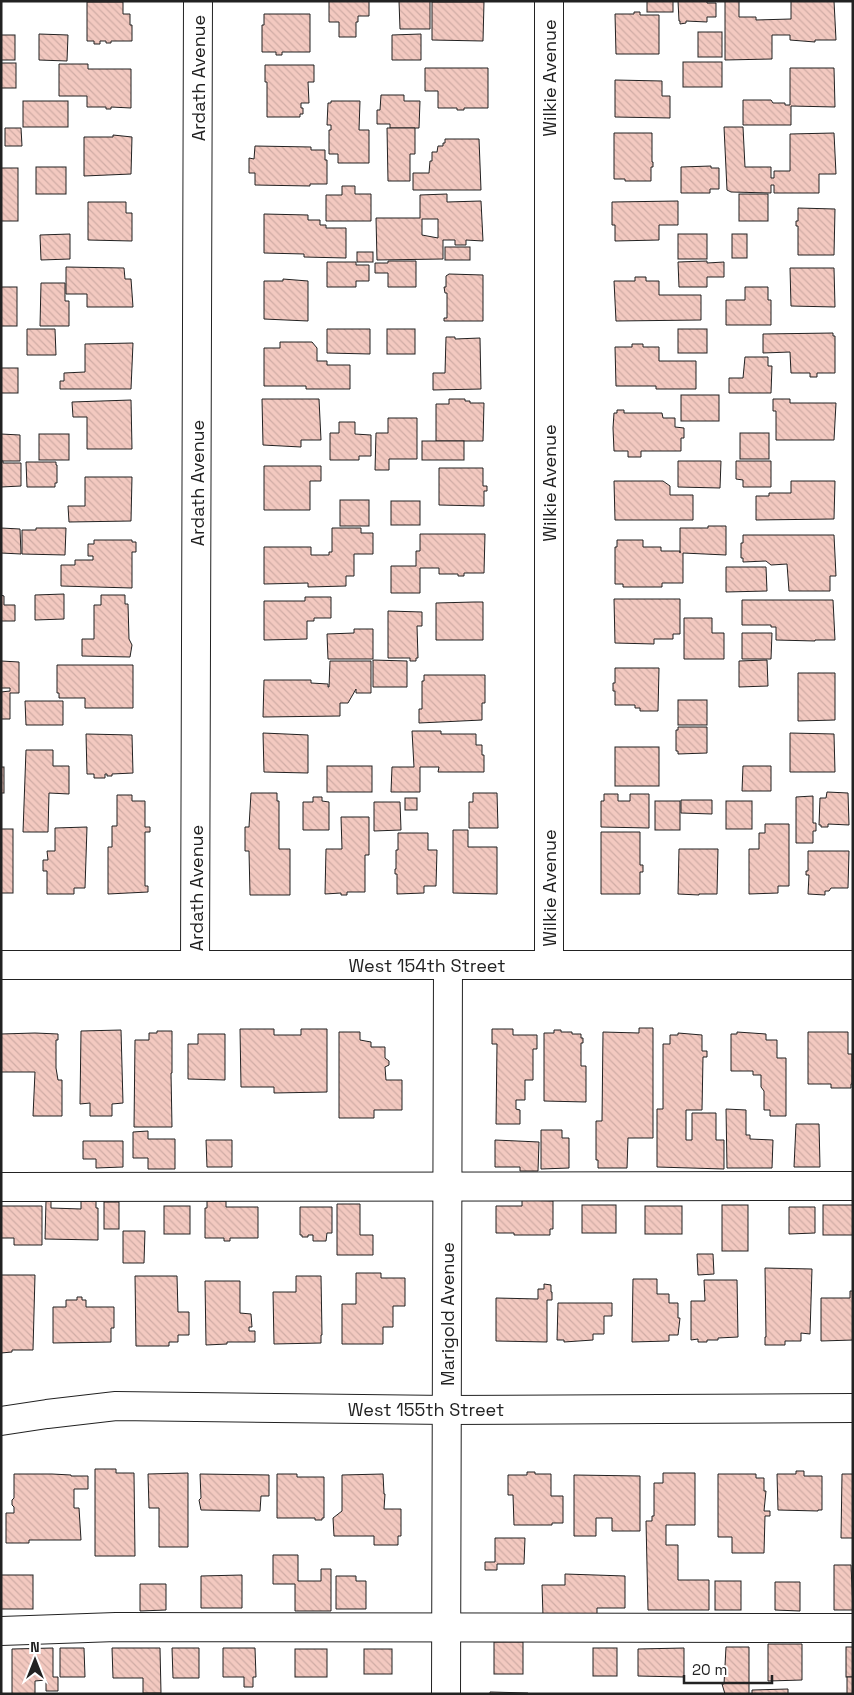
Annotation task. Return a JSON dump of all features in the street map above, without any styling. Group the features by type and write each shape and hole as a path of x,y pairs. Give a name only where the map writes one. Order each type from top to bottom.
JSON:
{"street":[{"name":"Ardath Avenue","path":"195,965 198,1"},
{"name":"Wilkie Avenue","path":"549,1 549,965"},
{"name":"West 154th Street","path":"1,965 853,965"},
{"name":"Marigold Avenue","path":"446,1694 448,965"},
{"path":"1,1187 853,1186"},
{"name":"West 155th Street","path":"1,1421 116,1406 448,1410 853,1408"},
{"path":"1,1630 116,1627 853,1628"}],"building":[{"path":"329,1 369,1 369,16 358,16 356,37 339,37 339,22 329,22"},
{"path":"399,1 430,1 430,29 400,29"},
{"path":"647,1 673,1 673,12 647,12"},
{"path":"678,1 707,1 707,3 716,3 716,17 707,17 707,22 686,21 686,23 680,24"},
{"path":"725,1 739,1 739,17 756,17 756,20 791,19 791,1 834,1 836,40 815,40 815,42 790,40 790,35 772,35 772,59 725,60"},
{"path":"87,2 123,2 123,14 130,14 132,41 111,41 111,43 106,43 106,41 100,41 100,44 94,44 94,41 87,41"},
{"path":"432,2 484,2 483,41 432,40"},
{"path":"634,12 640,12 640,15 659,15 659,54 616,54 615,14 634,14"},
{"path":"264,14 310,14 310,52 282,52 282,55 276,55 276,52 262,52"},
{"path":"698,32 722,32 722,57 698,57"},
{"path":"39,34 68,35 67,61 39,60"},
{"path":"421,34 421,60 392,60 392,35"},
{"path":"1,35 15,35 15,60 1,60"},
{"path":"683,62 722,62 722,87 683,87"},
{"path":"1,63 16,63 16,88 1,88"},
{"path":"59,64 88,64 88,69 131,69 131,108 111,107 111,109 106,109 106,107 87,107 87,96 59,96"},
{"path":"265,65 314,65 314,82 308,82 309,103 301,103 303,114 300,114 300,117 267,117"},
{"path":"425,68 488,68 488,108 464,108 464,110 457,110 457,108 438,108 438,91 425,91"},
{"path":"790,68 834,68 835,107 791,106 791,125 743,125 743,100 771,100 773,103 790,105"},
{"path":"615,80 662,81 662,96 670,96 670,118 615,117"},
{"path":"381,95 404,95 404,101 420,101 419,128 390,128 390,124 377,124 377,110 380,110"},
{"path":"23,101 68,101 68,127 23,127"},
{"path":"331,101 360,101 359,130 369,130 369,163 338,163 338,154 329,154 329,130 331,130 331,125 327,125 328,103 331,103"},
{"path":"724,127 743,127 745,167 771,167 771,178 774,178 774,171 790,171 790,134 834,133 836,174 819,174 819,193 774,193 774,185 771,185 771,193 731,192 727,190"},
{"path":"5,128 21,128 22,146 5,146"},
{"path":"387,128 415,128 415,154 410,154 410,181 388,181"},
{"path":"614,133 652,133 653,167 651,167 651,181 614,179"},
{"path":"113,135 132,137 131,174 84,176 84,137 113,137"},
{"path":"445,139 479,139 481,190 413,190 413,173 429,173 432,152 437,152 438,146 443,146"},
{"path":"255,146 311,147 311,150 325,150 327,184 310,184 310,186 255,185 255,173 249,173 249,158 254,159"},
{"path":"711,166 711,168 719,168 719,189 710,189 710,193 681,193 681,167"},
{"path":"36,167 66,167 66,194 36,194"},
{"path":"1,168 18,168 18,221 1,221"},
{"path":"342,186 355,186 355,194 371,194 371,221 326,221 326,195 342,195"},
{"path":"447,194 447,202 481,201 483,241 466,240 466,245 455,245 455,240 443,240 443,259 377,260 376,218 420,218 420,195","holes":["422,219 438,219 438,238 422,235"]},
{"path":"739,194 768,194 768,221 739,221"},
{"path":"678,201 678,225 659,225 659,240 615,241 615,225 612,225 612,202"},
{"path":"88,202 126,202 126,213 132,213 132,241 88,240"},
{"path":"798,208 835,209 834,255 798,255 798,226 796,226 796,221 798,221"},
{"path":"264,214 308,215 308,220 320,220 320,225 326,225 326,228 346,228 346,258 304,257 304,254 264,253"},
{"path":"70,234 70,259 41,260 40,235"},
{"path":"678,234 707,234 707,259 678,259"},
{"path":"732,234 747,234 747,258 732,258"},
{"path":"445,247 470,247 470,260 445,260"},
{"path":"357,252 373,252 373,262 357,262"},
{"path":"388,261 416,261 416,287 388,287 388,273 375,273 375,263 388,263"},
{"path":"707,261 707,263 724,262 724,277 707,277 707,287 679,287 678,262"},
{"path":"327,262 356,262 356,265 369,265 369,281 356,281 356,287 327,287"},
{"path":"66,267 124,268 125,279 131,279 133,307 87,307 87,294 66,294"},
{"path":"790,268 834,268 835,307 791,306"},
{"path":"449,274 483,275 483,321 444,321 444,318 447,318 447,293 445,293 444,287 446,287 446,276"},
{"path":"635,277 646,277 646,281 659,281 659,295 701,295 701,320 616,321 614,281 635,281"},
{"path":"283,279 308,281 308,321 264,319 264,281 283,281"},
{"path":"41,283 65,283 65,301 69,301 69,326 40,326"},
{"path":"1,287 17,287 17,326 1,326"},
{"path":"745,287 768,287 768,300 771,300 771,325 726,325 726,300 745,300"},
{"path":"27,329 55,329 56,355 27,355"},
{"path":"327,329 370,329 370,354 327,353"},
{"path":"387,329 415,329 415,354 387,354"},
{"path":"678,329 707,329 707,353 678,353"},
{"path":"833,333 833,336 835,336 835,373 817,373 817,377 810,377 810,373 791,373 790,352 763,353 763,334"},
{"path":"446,337 455,337 455,339 480,338 481,389 433,390 433,373 445,373"},
{"path":"280,342 312,342 317,348 317,361 327,361 327,365 350,365 350,389 306,389 306,386 264,386 264,348 280,348"},
{"path":"133,343 131,389 60,389 60,381 64,381 64,373 85,372 85,344"},
{"path":"632,344 643,344 643,347 659,347 659,361 696,361 696,389 616,386 615,347 632,347"},
{"path":"745,357 768,357 768,366 772,366 771,393 729,393 729,378 743,378"},
{"path":"1,368 18,368 18,393 1,393"},
{"path":"681,395 719,395 719,421 681,421"},
{"path":"262,399 319,399 321,440 301,440 301,447 263,445"},
{"path":"449,399 465,399 465,401 470,401 470,403 484,403 483,441 436,441 436,404 449,404"},
{"path":"773,399 790,399 790,403 836,403 834,440 776,440 776,411 773,411"},
{"path":"131,400 132,449 87,449 87,417 73,417 72,402"},
{"path":"617,410 624,410 624,413 662,413 663,418 675,418 675,427 684,428 684,438 681,438 681,451 641,451 641,457 628,457 628,451 614,451 614,413 617,413"},
{"path":"388,418 417,418 417,459 389,459 389,470 375,470 376,433 388,433"},
{"path":"339,422 355,422 355,434 371,435 371,456 359,456 359,460 330,460 330,433 339,433"},
{"path":"740,433 769,433 769,459 740,459"},
{"path":"1,434 20,435 20,461 1,461"},
{"path":"39,434 69,434 69,460 39,460"},
{"path":"422,441 464,441 464,460 422,460"},
{"path":"1,461 3,463 21,463 21,486 1,487"},
{"path":"678,461 721,461 720,488 678,487"},
{"path":"736,461 771,461 771,487 743,487 743,480 736,479"},
{"path":"26,462 56,462 57,483 55,483 55,487 27,487"},
{"path":"264,466 321,466 321,481 310,481 310,510 264,510"},
{"path":"439,468 483,468 483,486 487,486 487,491 484,491 484,506 439,505"},
{"path":"85,477 132,477 131,521 69,522 68,506 85,506"},
{"path":"614,481 663,481 670,486 670,495 693,495 693,520 615,520"},
{"path":"791,481 835,481 834,519 756,520 756,496 769,496 769,493 791,493"},
{"path":"340,500 369,500 369,526 340,526"},
{"path":"391,501 420,501 420,525 391,525"},
{"path":"726,526 726,555 683,553 683,583 662,583 662,587 623,587 623,584 615,584 615,547 617,547 617,540 643,540 643,547 661,547 661,551 680,551 680,528"},
{"path":"1,528 20,529 21,554 1,553"},
{"path":"36,528 66,528 65,555 22,554 22,530 36,530"},
{"path":"332,528 361,528 361,533 373,533 373,554 354,554 354,576 346,576 346,586 308,587 308,583 264,584 264,547 311,547 311,555 329,555 329,552 332,552"},
{"path":"420,534 485,534 484,573 464,573 464,576 458,576 458,574 439,574 439,568 420,568 420,593 391,593 391,566 416,566 416,551 420,551"},
{"path":"743,535 834,535 836,576 830,576 830,591 789,591 787,564 771,565 766,561 743,562 743,558 741,558 741,543 743,543"},
{"path":"94,540 132,540 132,542 136,542 136,552 132,552 132,588 61,586 61,565 75,565 75,560 93,560 93,556 88,556 88,544 94,544"},
{"path":"726,567 766,567 767,591 726,592"},
{"path":"64,594 64,619 35,620 35,595"},
{"path":"1,595 4,596 4,605 15,605 15,621 1,621"},
{"path":"101,595 125,595 125,604 128,604 129,639 132,645 130,657 82,656 82,639 94,639 94,605 101,605"},
{"path":"305,597 331,597 331,618 314,618 314,621 307,621 307,639 264,640 264,601 305,601"},
{"path":"614,599 680,599 680,634 673,634 673,639 654,639 654,644 615,643"},
{"path":"742,600 833,600 835,640 776,640 776,627 771,627 771,625 742,625"},
{"path":"483,602 483,640 436,640 436,603"},
{"path":"388,611 422,612 422,626 417,626 418,658 416,658 416,661 410,661 410,658 388,658"},
{"path":"684,618 712,618 712,633 724,633 724,659 684,659"},
{"path":"354,629 373,629 373,659 328,659 327,634 354,633"},
{"path":"742,633 772,633 771,659 742,659"},
{"path":"373,660 407,661 407,687 373,687"},
{"path":"767,660 768,686 739,687 739,661"},
{"path":"1,661 19,662 19,693 10,693 10,719 1,719 1,692 10,691 10,688 1,688"},
{"path":"330,661 371,661 371,693 356,693 356,689 348,703 340,703 340,716 263,717 264,680 311,680 311,683 328,684 329,687"},
{"path":"57,665 133,665 133,708 85,708 85,698 59,698 59,693 57,693"},
{"path":"615,668 659,668 658,711 640,711 640,708 635,708 635,705 615,705 613,683 615,683"},
{"path":"798,673 835,673 835,720 798,721"},
{"path":"424,675 485,675 485,703 482,703 482,720 419,723 419,709 422,709 422,681 424,681"},
{"path":"678,700 707,700 707,725 678,725"},
{"path":"25,701 63,701 63,725 26,725"},
{"path":"678,727 707,727 707,753 678,754 678,751 676,751 676,730 678,730"},
{"path":"412,731 441,731 441,734 476,734 476,745 482,745 484,772 438,772 439,767 420,767 420,792 391,792 392,767 414,767"},
{"path":"263,733 308,735 308,773 264,772"},
{"path":"790,733 834,734 835,772 790,772"},
{"path":"86,734 132,735 133,773 112,774 112,776 105,774 105,778 94,778 94,774 87,774"},
{"path":"615,747 659,747 659,786 615,786"},
{"path":"26,750 53,750 53,766 69,766 69,794 49,793 48,832 23,832"},
{"path":"327,766 372,766 372,792 327,792"},
{"path":"743,766 771,766 771,791 742,791"},
{"path":"1,767 4,767 4,793 1,793"},
{"path":"827,792 848,793 849,825 828,824 828,827 821,827 819,825 820,798 826,798"},
{"path":"251,793 277,793 277,801 279,801 279,849 290,849 290,895 250,895 249,851 245,851 245,827 249,827"},
{"path":"473,793 497,793 498,828 469,828 469,802 473,802"},
{"path":"604,794 618,794 618,801 630,801 630,794 649,794 649,828 601,827 601,801 604,801"},
{"path":"117,795 132,795 132,801 145,801 145,827 150,827 150,832 145,832 145,886 148,886 148,892 108,894 108,847 112,847 112,826 117,826"},
{"path":"813,796 813,823 816,823 816,831 813,831 813,843 796,843 796,797"},
{"path":"313,797 322,797 322,801 329,802 329,830 303,830 303,802 313,802"},
{"path":"405,798 417,798 417,810 405,810"},
{"path":"681,800 712,800 712,814 681,813"},
{"path":"655,801 680,801 680,830 655,830"},
{"path":"726,801 752,801 752,829 726,829"},
{"path":"374,802 400,802 401,830 374,831"},
{"path":"341,817 369,817 369,855 365,855 365,892 347,892 347,895 341,895 341,893 325,894 326,849 342,849"},
{"path":"765,824 789,824 789,886 778,886 778,893 749,894 749,849 759,849 759,833 765,833"},
{"path":"87,827 85,888 74,888 74,894 47,894 47,871 43,871 43,860 48,860 47,851 55,851 55,828"},
{"path":"1,829 13,829 13,893 1,893"},
{"path":"453,830 468,830 468,847 497,847 497,894 453,893"},
{"path":"601,832 640,832 640,865 643,865 643,872 640,872 640,894 601,894"},
{"path":"398,833 428,833 428,850 437,850 436,886 424,886 424,893 397,894 397,874 395,874 395,869"},
{"path":"679,849 718,849 717,894 678,894"},
{"path":"808,851 849,851 848,888 831,888 829,891 825,891 825,895 808,894 809,875 806,875 806,871 808,871"},
{"path":"639,1028 653,1028 653,1138 628,1138 627,1168 598,1168 598,1160 596,1160 596,1121 602,1121 603,1032 639,1033"},
{"path":"240,1029 274,1029 274,1035 301,1035 301,1029 327,1029 327,1092 274,1093 274,1087 241,1087"},
{"path":"492,1029 513,1029 513,1035 537,1035 537,1049 533,1049 533,1080 525,1080 525,1100 516,1100 516,1109 520,1110 520,1124 496,1124 497,1044 492,1044"},
{"path":"121,1030 123,1103 112,1104 112,1116 90,1116 90,1103 80,1104 81,1031"},
{"path":"554,1030 581,1034 581,1038 583,1038 583,1043 581,1043 581,1066 586,1066 586,1102 544,1101 544,1033 554,1033"},
{"path":"157,1031 172,1031 172,1127 134,1127 135,1040 149,1040 149,1033 157,1033"},
{"path":"339,1032 360,1032 360,1040 371,1042 371,1047 385,1047 385,1058 389,1061 389,1065 385,1067 386,1080 402,1080 402,1110 374,1110 374,1118 339,1118"},
{"path":"737,1032 766,1034 766,1040 777,1040 777,1058 786,1058 786,1116 770,1116 770,1110 764,1110 764,1091 761,1087 761,1075 753,1075 753,1071 731,1071 731,1034 737,1034"},
{"path":"808,1032 848,1032 848,1054 852,1054 851,1088 831,1088 831,1084 808,1084"},
{"path":"678,1033 702,1035 702,1051 707,1051 707,1057 703,1057 702,1110 686,1110 686,1140 692,1140 692,1113 716,1113 716,1140 724,1140 724,1169 657,1167 657,1109 663,1109 663,1044 670,1044 670,1035 678,1035"},
{"path":"1,1034 58,1034 58,1040 56,1040 56,1068 58,1080 62,1080 62,1116 33,1116 35,1072 1,1072"},
{"path":"198,1034 225,1034 225,1080 188,1079 188,1044 198,1044"},
{"path":"726,1109 746,1110 746,1135 750,1135 750,1139 773,1140 772,1168 727,1168"},
{"path":"796,1124 819,1124 820,1167 794,1167"},
{"path":"541,1130 562,1130 562,1138 569,1138 569,1168 541,1169"},
{"path":"148,1131 148,1139 175,1139 175,1169 148,1169 148,1158 133,1158 133,1132"},
{"path":"206,1140 232,1140 232,1167 207,1167"},
{"path":"495,1140 539,1142 538,1171 520,1171 520,1167 495,1167"},
{"path":"83,1141 123,1141 123,1167 96,1168 96,1159 83,1159"},
{"path":"522,1200 553,1201 553,1229 550,1229 550,1235 496,1233 496,1206 522,1206"},
{"path":"46,1201 51,1201 51,1208 81,1209 81,1201 96,1201 96,1208 98,1208 98,1240 45,1239"},
{"path":"207,1201 226,1201 226,1207 258,1207 258,1238 230,1238 230,1241 224,1241 224,1238 205,1238 205,1208 207,1208"},
{"path":"104,1202 119,1202 119,1229 104,1229"},
{"path":"337,1204 360,1204 360,1235 373,1235 373,1255 337,1255"},
{"path":"582,1205 616,1205 616,1233 582,1233"},
{"path":"722,1205 748,1205 748,1251 722,1251"},
{"path":"823,1205 853,1205 853,1235 823,1235"},
{"path":"1,1206 42,1206 42,1245 14,1245 14,1238 1,1238"},
{"path":"164,1206 190,1206 190,1234 164,1234"},
{"path":"645,1206 682,1206 682,1234 645,1234"},
{"path":"300,1207 332,1207 332,1233 327,1233 326,1241 313,1241 313,1235 302,1237 300,1235"},
{"path":"789,1207 815,1207 815,1233 789,1234"},
{"path":"123,1231 145,1231 144,1263 123,1263"},
{"path":"697,1254 713,1254 714,1274 698,1275"},
{"path":"765,1268 812,1269 810,1334 801,1333 801,1341 785,1341 785,1345 765,1345"},
{"path":"356,1273 381,1273 381,1278 405,1278 405,1306 393,1306 393,1327 383,1327 383,1344 342,1344 342,1304 356,1304"},
{"path":"1,1275 35,1275 33,1350 12,1350 12,1352 1,1353"},
{"path":"135,1276 177,1276 178,1312 189,1312 189,1335 178,1335 178,1342 169,1342 169,1346 136,1346"},
{"path":"296,1276 321,1276 321,1343 274,1344 273,1292 296,1292"},
{"path":"633,1279 657,1279 657,1294 669,1294 669,1303 678,1303 678,1318 680,1318 678,1335 669,1335 669,1341 632,1342"},
{"path":"704,1280 737,1280 738,1337 718,1338 718,1340 707,1340 707,1342 698,1342 698,1339 691,1340 691,1301 705,1301"},
{"path":"205,1281 240,1281 240,1313 251,1314 252,1327 249,1327 249,1331 255,1331 255,1342 227,1342 227,1344 206,1345"},
{"path":"544,1284 551,1285 552,1292 552,1300 547,1300 547,1342 496,1341 496,1298 538,1299 538,1289 544,1289"},
{"path":"850,1291 853,1291 853,1340 821,1341 821,1298 850,1298"},
{"path":"77,1297 82,1297 82,1300 86,1300 86,1307 114,1307 114,1328 111,1328 111,1342 53,1343 53,1307 66,1307 66,1300 77,1300"},
{"path":"558,1303 612,1303 612,1316 604,1316 604,1334 593,1334 593,1340 564,1342 564,1340 557,1340"},
{"path":"95,1469 116,1469 116,1473 134,1473 135,1556 95,1556"},
{"path":"796,1471 804,1471 804,1476 822,1476 822,1510 778,1510 777,1474 796,1474"},
{"path":"527,1472 551,1474 551,1496 563,1496 563,1523 552,1523 552,1525 514,1525 513,1495 508,1495 508,1475 527,1475"},
{"path":"188,1473 188,1547 159,1547 159,1508 149,1508 148,1474"},
{"path":"663,1473 695,1473 695,1525 666,1525 666,1545 678,1545 678,1580 709,1580 709,1610 648,1610 646,1521 652,1521 652,1516 654,1516 654,1483 663,1483"},
{"path":"14,1474 88,1476 88,1489 74,1489 74,1508 79,1508 81,1540 29,1540 29,1543 6,1543 6,1513 14,1513 12,1500 14,1498"},
{"path":"200,1474 269,1475 269,1496 261,1496 260,1511 201,1510 199,1500 201,1498"},
{"path":"277,1474 297,1474 297,1477 324,1477 324,1518 322,1520 315,1520 315,1518 277,1518"},
{"path":"383,1474 384,1509 401,1509 401,1536 398,1536 398,1545 374,1545 374,1536 334,1536 333,1518 342,1511 342,1475"},
{"path":"718,1474 756,1474 756,1478 764,1478 764,1491 766,1491 764,1511 770,1511 770,1516 765,1516 764,1553 732,1553 732,1537 718,1537"},
{"path":"842,1474 853,1474 853,1538 841,1538"},
{"path":"574,1475 640,1476 640,1531 612,1531 612,1518 596,1518 596,1536 574,1536"},
{"path":"495,1538 525,1538 524,1564 497,1564 497,1570 485,1570 485,1562 495,1562"},
{"path":"273,1555 298,1555 298,1581 321,1581 321,1569 331,1569 331,1611 295,1611 295,1584 273,1584"},
{"path":"834,1565 851,1565 853,1610 834,1610"},
{"path":"565,1574 625,1576 625,1608 597,1608 597,1616 543,1616 542,1585 565,1585"},
{"path":"1,1575 33,1575 33,1609 1,1609"},
{"path":"242,1575 242,1608 201,1608 201,1576"},
{"path":"336,1576 356,1576 356,1581 366,1581 366,1609 336,1609"},
{"path":"715,1581 741,1581 741,1610 715,1610"},
{"path":"775,1582 800,1582 800,1611 775,1610"},
{"path":"140,1584 166,1584 166,1610 140,1611"},
{"path":"494,1642 523,1642 523,1674 494,1674"},
{"path":"768,1644 802,1644 802,1680 768,1681"},
{"path":"726,1647 749,1647 749,1694 725,1694 722,1684 724,1684"},
{"path":"846,1647 853,1647 853,1677 846,1677"},
{"path":"53,1648 53,1677 58,1677 58,1691 46,1691 46,1680 35,1681 35,1694 12,1694 12,1649"},
{"path":"60,1648 84,1648 85,1677 60,1677"},
{"path":"112,1648 160,1648 161,1693 143,1693 143,1678 113,1678"},
{"path":"172,1648 199,1648 199,1678 173,1678"},
{"path":"223,1648 255,1648 256,1677 253,1677 253,1687 244,1687 244,1677 223,1677"},
{"path":"593,1648 617,1648 617,1676 593,1676"},
{"path":"684,1648 684,1677 638,1676 638,1649"},
{"path":"295,1649 327,1649 327,1677 295,1677"},
{"path":"364,1649 392,1649 392,1674 364,1674"},
{"path":"847,1677 853,1677 853,1694 847,1694"},
{"path":"788,1689 788,1694 752,1694 752,1690"},
{"path":"490,1692 528,1693 528,1694 490,1694"}]}
